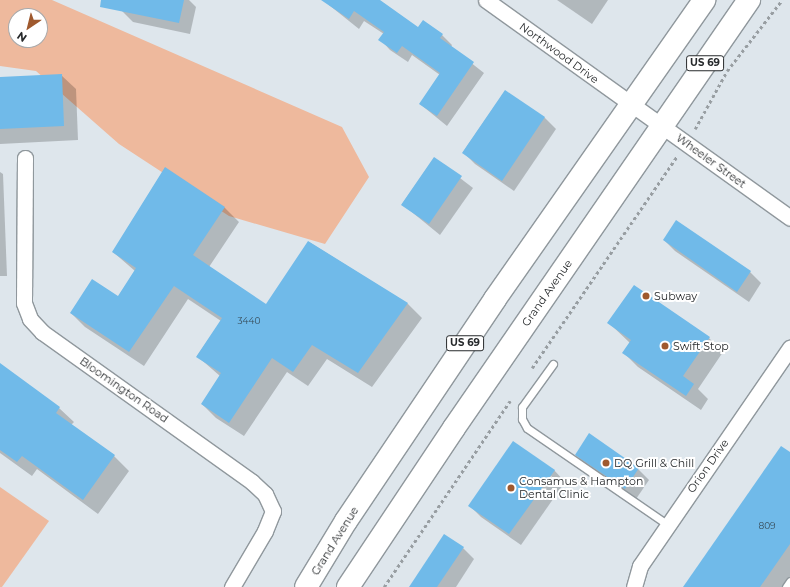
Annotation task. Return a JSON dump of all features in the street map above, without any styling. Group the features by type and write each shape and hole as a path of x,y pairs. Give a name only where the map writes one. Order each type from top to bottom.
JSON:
{"main road":[{"name":"Grand Avenue","path":"306,587 346,521 494,299 632,105 704,0"},
{"name":"Grand Avenue","path":"348,587 449,434 749,0"}],"street":[{"name":"Northwood Drive","path":"486,0 632,105"},
{"name":"Wheeler Street","path":"632,105 790,218"},
{"name":"Bloomington Road","path":"25,158 24,303 30,319 42,332 252,482 265,494 273,511 265,531 232,587"},
{"name":"Orion Drive","path":"634,587 640,566 790,348"}],"lane":[{"path":"553,364 522,407 522,419 528,428 668,525"},
{"path":"786,587 790,581"}],"path":[{"path":"697,125 728,71 782,0"}],"shaded area":[{"path":"0,0 52,0 342,127 369,177 325,244 229,216 119,144 36,71 0,66"},
{"path":"0,487 49,521 2,587 0,587"}],"building":[{"path":"101,0 184,0 179,23 100,7"},
{"path":"321,0 380,0 418,27 423,20 443,34 440,38 474,62 437,116 419,104 440,73 402,46 397,53 378,40 384,32 354,11 349,19"},
{"path":"62,74 64,126 0,129 0,77"},
{"path":"505,90 545,117 502,181 462,153"},
{"path":"434,157 462,176 429,224 401,205"},
{"path":"165,167 225,207 193,255 266,304 308,241 408,303 358,373 312,345 293,372 272,358 229,423 201,404 221,373 196,357 222,318 174,286 129,352 70,313 92,279 118,296 136,268 112,252"},
{"path":"676,220 751,271 737,292 663,240"},
{"name":"Swift Stop","path":"634,285 710,337 683,376 694,384 686,396 622,353 631,340 607,323"},
{"path":"0,363 60,407 56,413 115,455 83,500 22,456 17,462 0,450"},
{"name":"DQ Grill & Chill","path":"589,433 639,468 625,489 575,455"},
{"name":"Consamus & Hampton Dental Clinic","path":"513,441 555,470 509,534 468,506"},
{"path":"781,446 790,452 790,544 760,587 683,587"},
{"path":"444,534 464,547 437,587 409,587"}],"place":[{"name":"Subway","path":"646,296"},
{"name":"Swift Stop","path":"665,346"},
{"name":"DQ Grill & Chill","path":"606,463"},
{"name":"Consamus & Hampton Dental Clinic","path":"511,488"}]}
